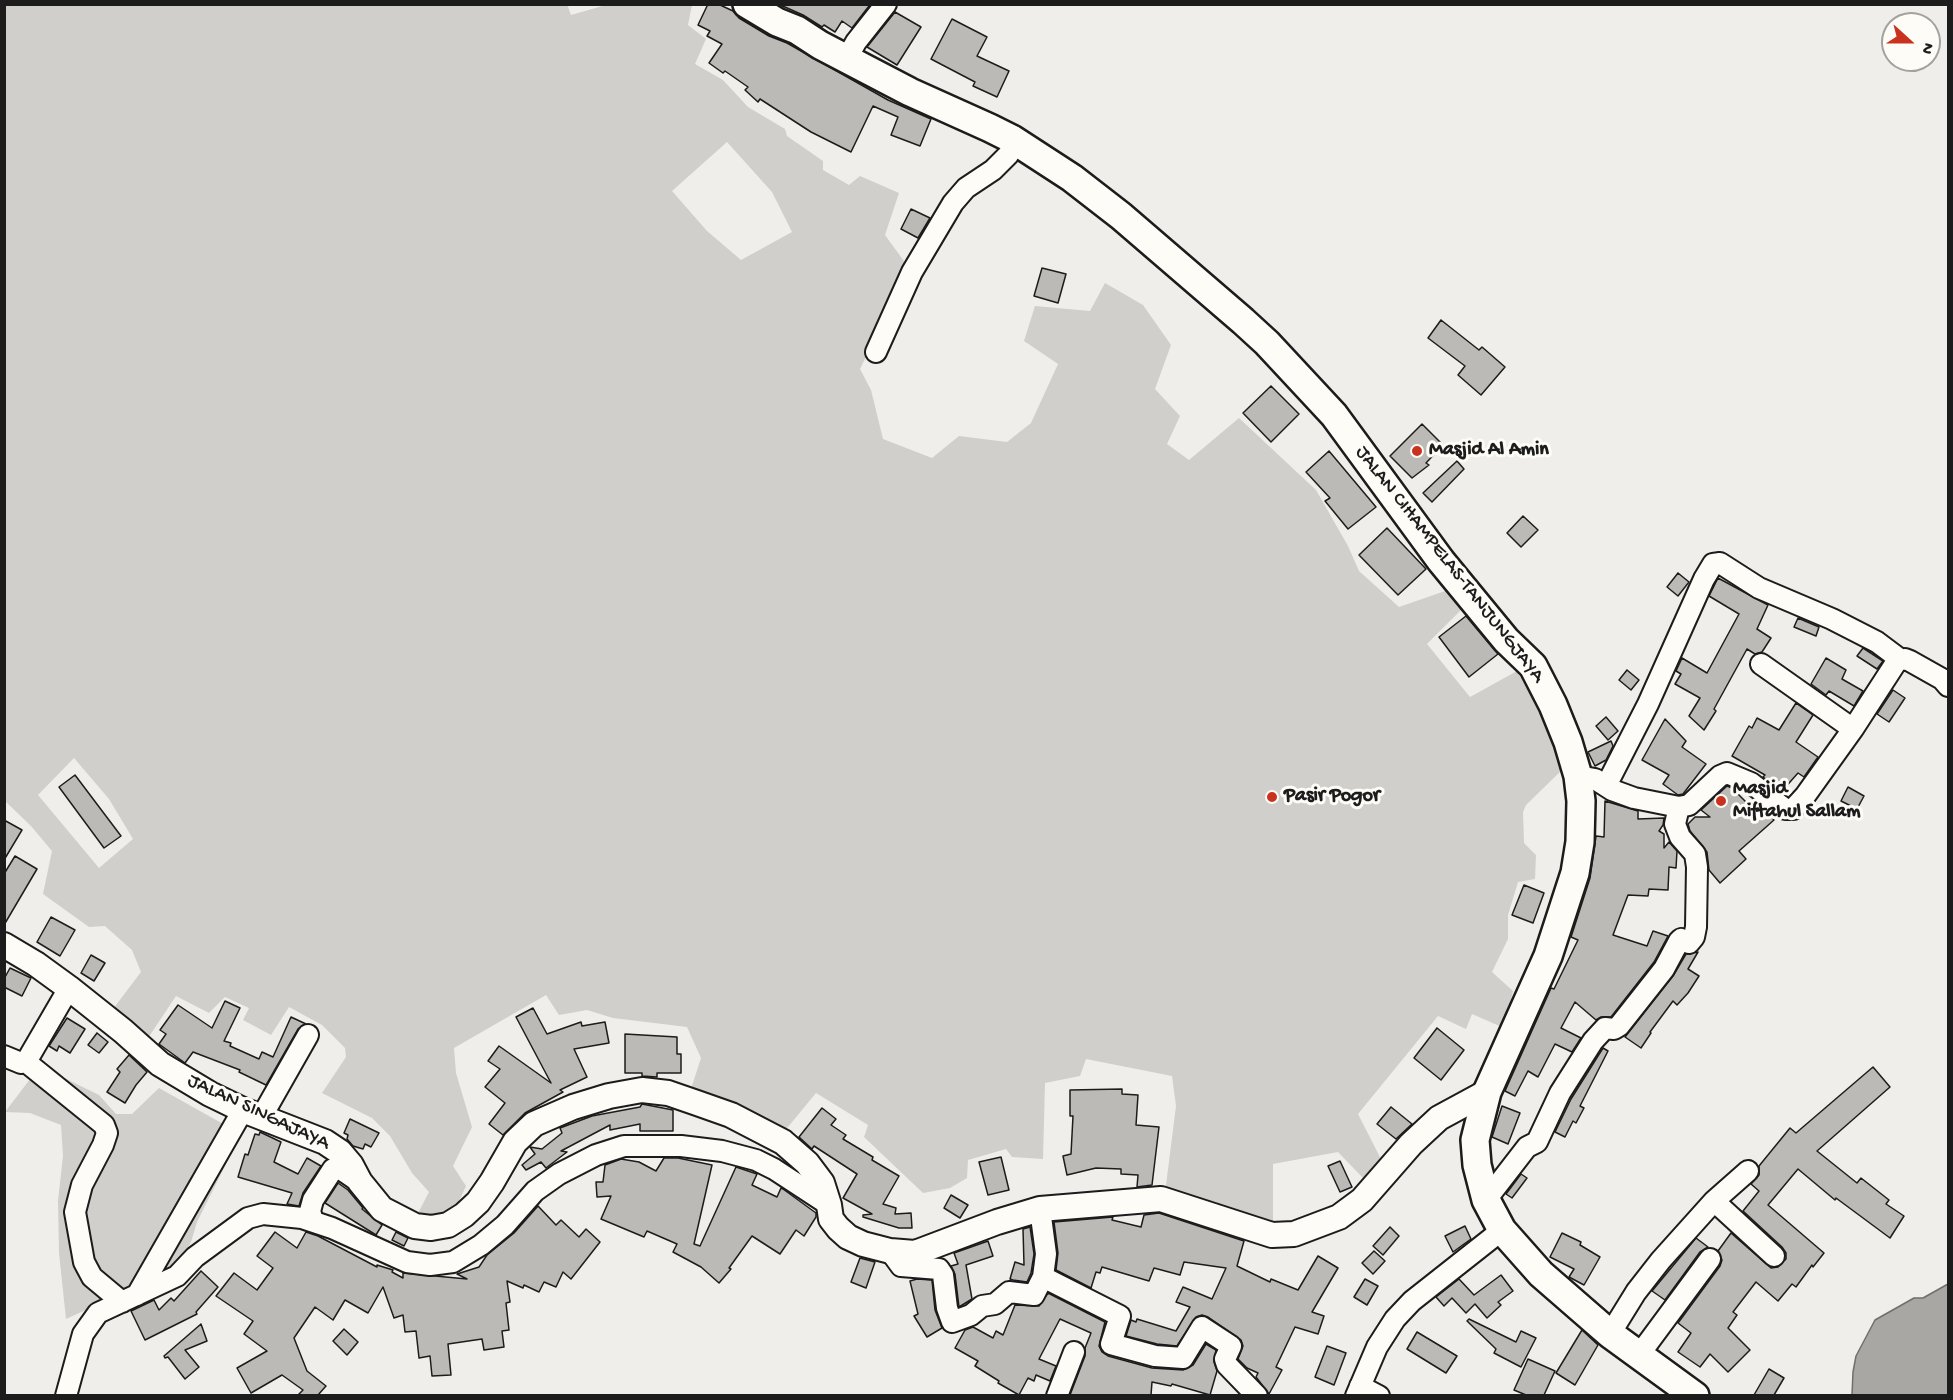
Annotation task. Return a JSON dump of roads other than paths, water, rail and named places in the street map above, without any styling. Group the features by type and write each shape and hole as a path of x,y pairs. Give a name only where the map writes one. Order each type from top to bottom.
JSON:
{"main road":[{"name":"JALAN CIHAMPELAS-TANJUNGJAYA","path":"747,4 910,92 1016,142 1094,194 1267,343 1334,415 1441,561 1506,640 1533,666 1553,705 1568,742 1578,776 1581,801 1580,842 1575,873 1548,957 1487,1092 1475,1140 1477,1165 1486,1200 1502,1230 1541,1274 1610,1334 1695,1395"}],"street":[{"path":"847,58 856,42 886,4"},
{"path":"876,352 912,272 953,203 966,188 993,170 1008,155 1016,142"},
{"path":"1606,786 1648,704 1704,579 1713,564 1719,563 1759,588 1832,619 1877,642 1901,660"},
{"path":"1578,776 1595,778 1612,790 1634,798 1679,807 1689,805 1720,776 1727,773 1751,783 1785,809 1793,809 1853,729 1897,661 1905,659 1942,679 1948,686"},
{"path":"1761,664 1853,729"},
{"path":"1486,1200 1527,1147 1537,1142 1560,1093 1593,1041 1605,1028 1614,1029 1619,1026 1664,969 1679,941 1681,939 1689,943 1694,937 1697,867 1695,854 1680,837 1675,824 1679,807"},
{"name":"JALAN SINGAJAYA","path":"4,945 36,964 69,988 160,1064 210,1094 325,1142 340,1152 351,1164 360,1182 382,1209 415,1226 431,1228 448,1226 478,1202 515,1142 534,1124 573,1107 609,1096 642,1090 668,1093 731,1115 783,1142 807,1163 822,1184 831,1219 848,1237 863,1244 890,1251 915,1252 1040,1209 1161,1199 1272,1235 1294,1234 1339,1217 1362,1200 1411,1144 1438,1118 1487,1092"},
{"path":"26,1062 69,988"},
{"path":"130,1299 253,1113 308,1035"},
{"path":"4,1056 21,1063 26,1062 104,1125 107,1133 82,1185 75,1212 84,1262 92,1277 130,1299"},
{"path":"66,1395 83,1334 98,1313 177,1276 195,1257 227,1231 248,1218 263,1214 313,1221 407,1262 430,1265 453,1262 481,1245 505,1224 535,1191 559,1174 596,1155 624,1146 681,1146 722,1151 756,1160 774,1168 829,1205"},
{"path":"313,1221 310,1211 313,1200 333,1169 339,1168 360,1182"},
{"path":"1610,1334 1636,1292 1661,1260 1714,1201 1748,1171"},
{"path":"1714,1201 1774,1256"},
{"path":"890,1251 901,1266 939,1269 943,1275 947,1308 952,1322 971,1315 982,1306 995,1304 1009,1292 1034,1295 1043,1277 1046,1254 1040,1209"},
{"path":"1379,1395 1358,1391 1377,1347 1395,1319 1412,1301 1502,1230"},
{"path":"1639,1355 1710,1259"},
{"path":"1043,1277 1120,1316 1111,1344 1155,1356 1183,1358 1202,1327 1231,1346 1225,1359 1227,1365 1257,1395"},
{"path":"1057,1395 1074,1352"}],"place":[{"name":"Masjid Al Amin","path":"1417,451"},
{"name":"Pasir Pogor","path":"1272,797"},
{"name":"Masjid Miftahul Sallam","path":"1721,801"}]}
